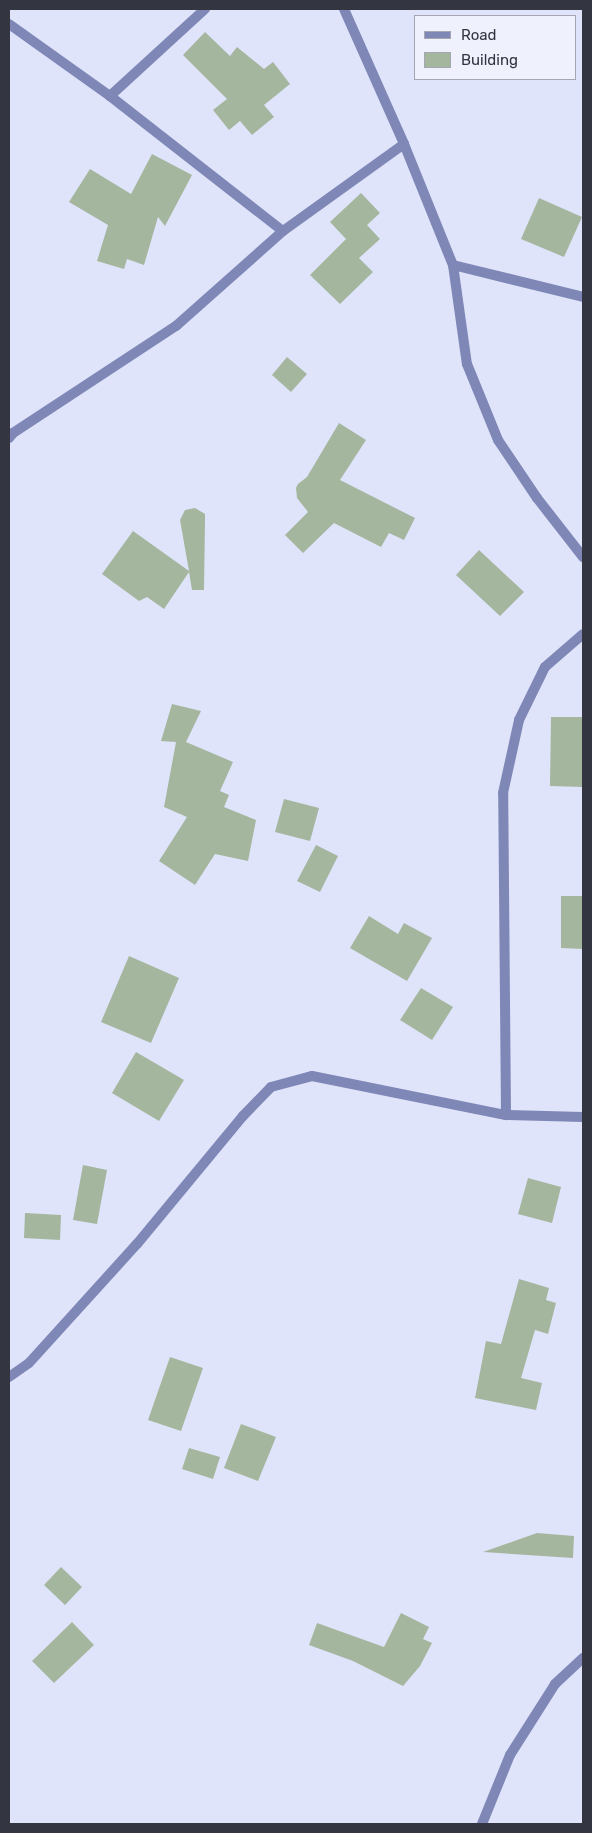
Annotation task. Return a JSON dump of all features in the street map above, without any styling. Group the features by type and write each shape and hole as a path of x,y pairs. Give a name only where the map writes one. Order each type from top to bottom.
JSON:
{"street":[{"path":"110,96 205,9"},
{"path":"344,9 404,144 453,264 467,364 498,440 537,498 583,557"},
{"path":"9,24 110,96 283,231"},
{"path":"9,438 13,433 176,326 283,231 404,144"},
{"path":"453,264 583,297"},
{"path":"506,1115 503,793 520,720 545,667 583,634"},
{"path":"9,1377 29,1363 137,1244 243,1116 271,1086 312,1076 506,1115 583,1117"},
{"path":"482,1824 510,1754 555,1684 583,1658"}],"building":[{"path":"205,32 230,56 237,47 264,69 273,62 290,84 264,105 274,117 252,135 240,121 229,130 213,110 227,99 183,55"},
{"path":"152,154 192,175 165,226 158,217 144,265 127,259 124,269 97,261 108,225 69,202 90,169 131,194"},
{"path":"361,193 380,213 367,225 380,239 359,258 373,272 340,304 310,275 346,239 330,222"},
{"path":"539,198 582,217 564,257 521,239"},
{"path":"287,357 307,374 291,392 272,375"},
{"path":"339,423 366,440 340,480 415,518 404,540 389,533 381,547 334,523 303,553 285,535 308,512 297,498 296,488 307,477"},
{"path":"195,508 205,514 204,590 192,590 189,572 164,609 147,597 139,601 102,574 133,531 189,571 180,520 185,510"},
{"path":"479,550 524,592 500,616 456,575"},
{"path":"172,704 201,711 186,742 233,762 220,791 229,795 224,807 256,820 248,861 215,854 195,885 159,861 187,817 164,807 176,742 161,741"},
{"path":"551,717 583,717 583,787 550,786"},
{"path":"284,799 319,808 310,841 275,832"},
{"path":"316,845 338,856 320,892 297,881"},
{"path":"561,896 583,896 583,949 561,948"},
{"path":"369,916 398,934 404,923 432,938 407,981 350,948"},
{"path":"129,956 179,978 151,1043 101,1022"},
{"path":"421,988 453,1007 432,1040 400,1020"},
{"path":"136,1052 184,1080 159,1121 112,1093"},
{"path":"83,1165 107,1170 97,1224 73,1220"},
{"path":"528,1178 561,1187 552,1223 518,1214"},
{"path":"25,1213 61,1215 60,1240 24,1238"},
{"path":"519,1279 549,1288 546,1300 556,1303 548,1334 535,1330 521,1378 542,1383 536,1410 475,1398 486,1341 501,1344"},
{"path":"170,1357 203,1368 181,1431 148,1420"},
{"path":"241,1424 276,1437 258,1481 224,1468"},
{"path":"189,1448 220,1457 213,1479 182,1469"},
{"path":"537,1533 574,1536 573,1558 483,1552"},
{"path":"61,1567 82,1587 65,1605 44,1585"},
{"path":"401,1613 429,1627 423,1639 432,1643 420,1666 403,1686 353,1661 309,1645 317,1623 384,1647"},
{"path":"72,1622 94,1645 54,1683 32,1661"}]}
